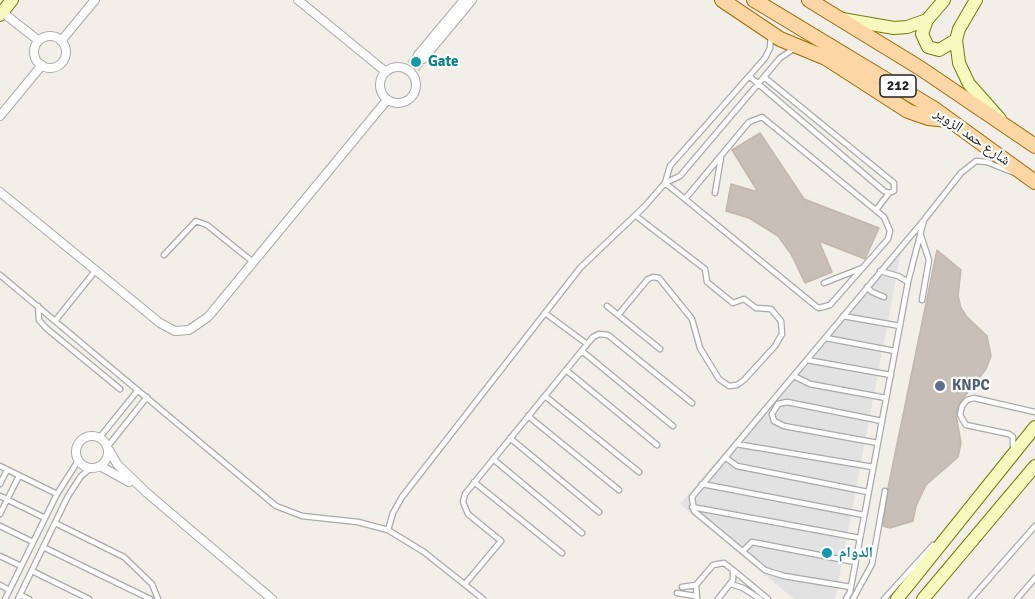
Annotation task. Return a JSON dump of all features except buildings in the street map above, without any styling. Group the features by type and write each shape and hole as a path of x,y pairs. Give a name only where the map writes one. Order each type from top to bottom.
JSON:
{"main road":[{"path":"1,7 12,0"},
{"path":"722,0 770,33 826,58 908,111 928,118 950,120"},
{"name":"شارع حمد الزوير","path":"754,0 950,120 1035,183"},
{"name":"شارع حمد الزوير","path":"809,0 920,68 1035,146"},
{"path":"944,0 927,20 921,34 928,47 939,50 956,40"},
{"path":"976,0 959,29 956,40 959,63 969,84 1007,127"},
{"path":"840,18 894,28 918,25 927,20"},
{"path":"897,599 1035,427"},
{"path":"922,599 1035,466"},
{"path":"931,588 986,513 982,507 970,508"}],"street":[{"path":"61,41 95,0"},
{"path":"298,0 386,72"},
{"path":"464,0 421,57 472,0"},
{"path":"1,7 39,41"},
{"path":"51,36 61,41 66,52 62,63 51,68 42,65 34,54 39,41 51,36"},
{"path":"0,116 42,65"},
{"path":"396,67 411,70 416,90 408,100 395,103 387,100 380,85 386,72 396,67"},
{"path":"0,192 160,323 180,331 193,328 208,317 387,100"},
{"path":"108,448 108,457 100,466 91,468 78,461 76,451 79,442 88,436 100,437 108,448 117,464 147,493 272,599"},
{"path":"100,466 147,493"}],"lane":[{"path":"666,183 670,166 768,53 770,33"},
{"path":"388,530 393,513 402,497 588,259 636,216 666,183 680,176 784,54 798,47"},
{"path":"749,76 889,193"},
{"path":"764,77 894,183 894,191 889,193 876,210"},
{"path":"666,183 685,199 819,308 830,305 889,235 889,224 876,210 762,117 751,119 685,199"},
{"path":"715,193 721,156"},
{"path":"850,590 770,572 692,507 692,497 961,173 976,161 987,162 1035,183"},
{"path":"618,315 648,279 658,278 692,320 700,348 719,379 729,386 737,385 744,380 775,346 782,334 779,318 771,309 758,309 744,299 733,303 707,282 705,270 636,216"},
{"path":"846,599 850,590 908,282 924,220"},
{"path":"164,255 196,221 207,225 253,262"},
{"path":"920,232 929,260 922,300"},
{"path":"824,283 862,268"},
{"path":"55,321 96,270"},
{"path":"880,271 898,276 908,282"},
{"path":"0,275 283,511 302,516 358,522 388,530 415,545 483,599"},
{"path":"867,287 884,297"},
{"path":"38,306 39,320 46,328 120,389"},
{"path":"606,306 660,350"},
{"path":"545,313 587,344"},
{"path":"843,316 900,326"},
{"path":"465,584 501,540 466,510 464,498 474,482 596,335 608,335 692,404"},
{"path":"825,338 895,351"},
{"path":"582,351 673,426"},
{"path":"807,360 891,375"},
{"path":"566,370 657,445"},
{"path":"794,376 805,383 886,398"},
{"path":"100,437 138,390"},
{"path":"545,396 639,472"},
{"path":"108,448 147,397"},
{"path":"993,480 1015,443 1013,437 966,425 960,415 962,406 967,400 974,398 1035,411"},
{"path":"878,443 784,426 774,421 772,414 778,404 787,402 882,421"},
{"path":"528,416 619,490"},
{"path":"510,438 599,512"},
{"path":"736,444 873,467"},
{"path":"725,457 737,466 868,492"},
{"path":"493,459 582,533"},
{"path":"5,599 57,494 78,461"},
{"path":"0,466 57,494"},
{"path":"28,599 19,597 77,482 91,468"},
{"path":"0,484 7,470"},
{"path":"0,514 19,476"},
{"path":"474,482 562,553"},
{"path":"702,484 864,516"},
{"path":"853,599 871,567 885,492"},
{"path":"0,496 45,518"},
{"path":"692,507 860,538"},
{"path":"884,599 930,548 961,519"},
{"path":"55,523 124,557 147,578 158,599"},
{"path":"0,526 33,542"},
{"path":"971,599 1035,526"},
{"path":"743,551 752,542 855,562"},
{"path":"43,547 150,599"},
{"path":"0,556 21,566"},
{"path":"682,587 696,585 716,564 724,563 768,599"},
{"path":"718,599 731,584 733,570"},
{"path":"32,571 89,599"},
{"path":"1017,599 1035,578"},
{"path":"731,584 743,588 759,599"},
{"path":"0,585 9,590"},
{"path":"677,592 696,598 696,585"},
{"path":"850,590 853,599"}],"shaded area":[{"path":"903,242 835,599 794,599 680,504"}],"tunnel":[{"path":"410,64 418,55"},
{"path":"416,69 423,59"}],"place":[{"name":"Gate","path":"416,62"},
{"name":"KNPC","path":"940,386"},
{"name":"الدوام","path":"827,553"}]}
